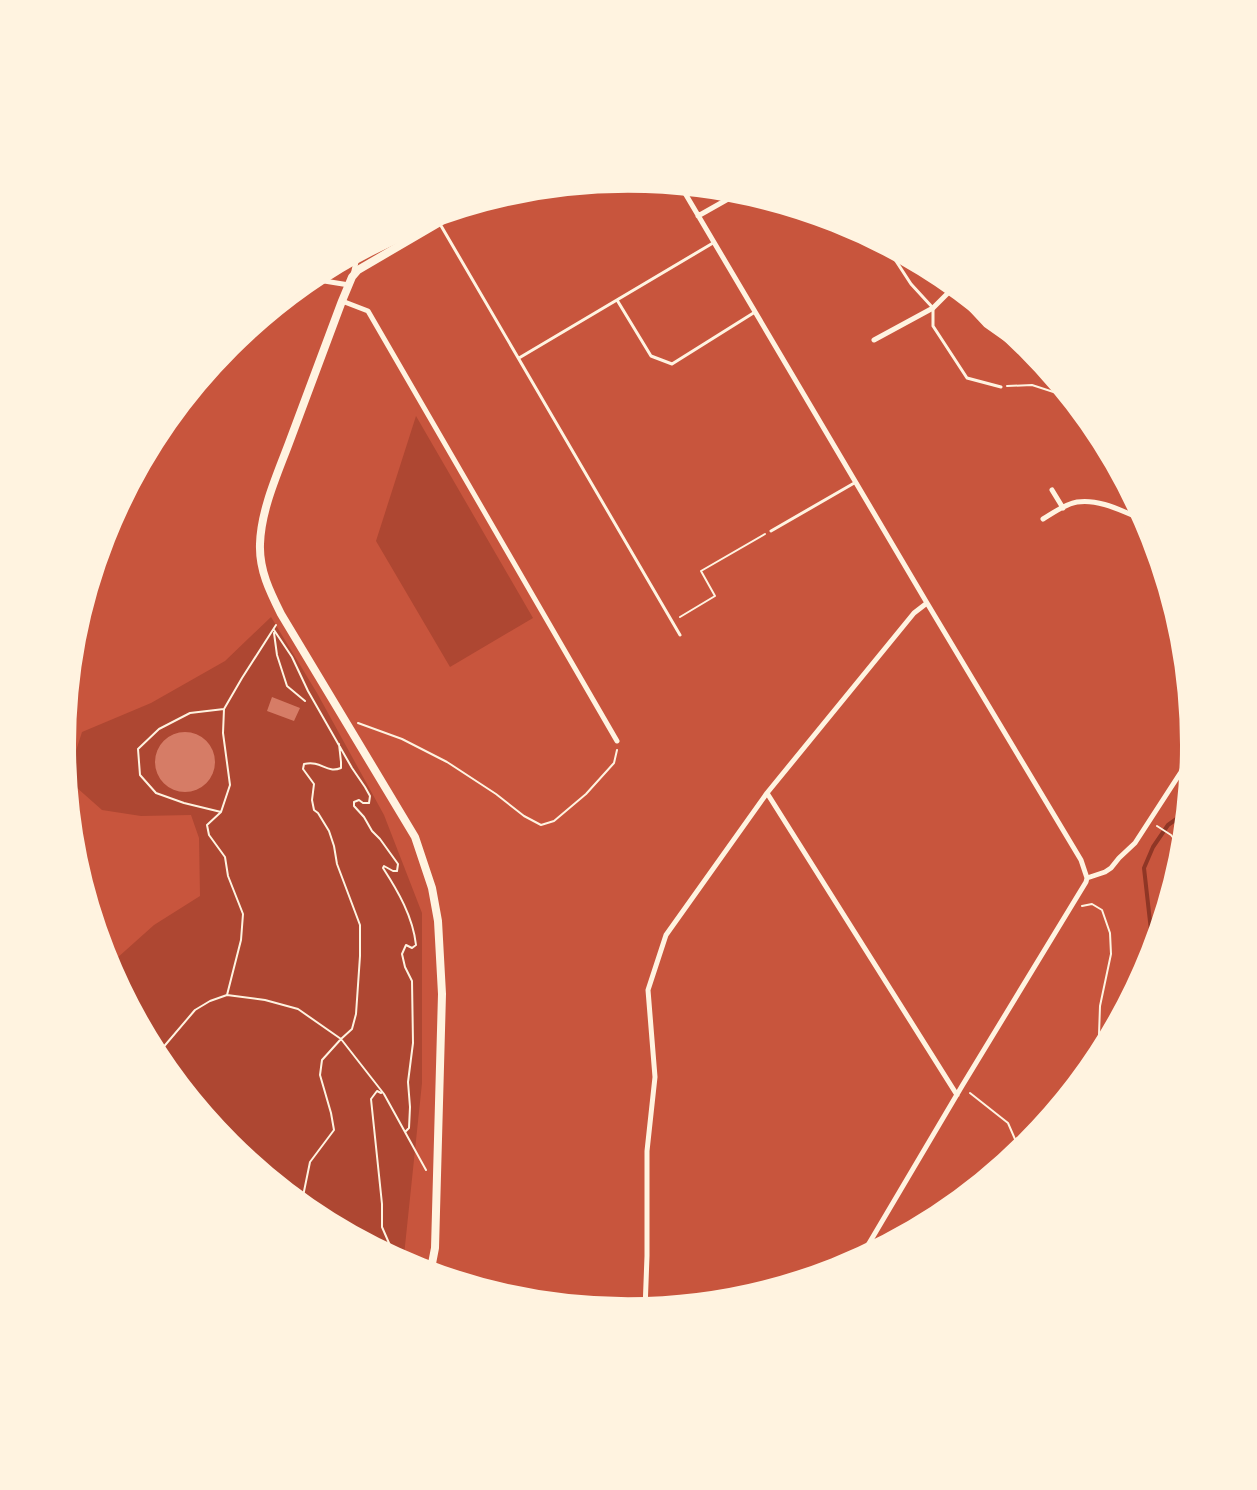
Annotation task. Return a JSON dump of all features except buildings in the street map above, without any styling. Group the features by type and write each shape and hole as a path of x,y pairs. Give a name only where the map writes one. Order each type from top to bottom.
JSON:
{"main road":[{"path":"432,1265 435,1248 442,994 438,921 432,888 415,837 267,587 260,546 263,519 277,475 350,281 358,270 440,222"},
{"path":"972,308 987,324 1007,338"}],"street":[{"path":"683,192 1082,860 1087,878 866,1248"},
{"path":"698,216 730,198"},
{"path":"323,280 350,281 356,260"},
{"path":"874,340 933,308 950,291"},
{"path":"342,301 369,311 617,741"},
{"path":"1052,490 1063,508"},
{"path":"1043,519 1077,502 1104,504 1136,517"},
{"path":"645,1301 647,1151 655,1077 648,990 666,935 767,793 914,613 927,603"},
{"path":"1087,878 1111,868 1135,843 1184,764"},
{"path":"767,793 957,1095"}],"lane":[{"path":"440,222 680,635"},
{"path":"519,358 714,243"},
{"path":"892,255 911,284 933,308 933,326 968,378 1001,387"},
{"path":"617,300 651,356 672,364 755,312"},
{"path":"771,531 856,482"}],"path":[{"path":"1001,387 1032,385 1060,394"},
{"path":"672,621 716,596 701,571 771,531"},
{"path":"227,995 242,940 243,914 228,876 225,857 209,835 207,825 221,812 230,785 223,733 224,709 281,614"},
{"path":"273,630 277,655 287,686 304,701"},
{"path":"273,630 292,657 308,691 370,796 369,803 359,800 354,802 354,806 398,864 397,871 393,872 384,866 383,868 397,890 411,920 416,945 412,948 406,945 402,954 412,981 413,1043 408,1082 409,1128 405,1132"},
{"path":"221,812 184,803 156,792 140,775 138,749 159,729 190,713 224,709"},
{"path":"343,717 402,739 447,762 496,794 524,816 541,825 554,821 586,794 614,763 617,741"},
{"path":"303,1196 310,1162 334,1130 332,1113 320,1075 322,1060 352,1029 356,1014 360,925 337,864 329,831 314,810 312,800 314,784 303,769 304,764 308,763 315,763 332,770 341,768 339,743"},
{"path":"1159,828 1171,835 1176,843"},
{"path":"1071,907 1092,904 1102,910 1110,933 1111,954 1100,1006 1099,1041"},
{"path":"162,1048 195,1010 227,995 265,1000 298,1009 341,1039 384,1094 428,1173"},
{"path":"962,1086 1008,1123 1017,1144"},
{"path":"384,1094 377,1091 371,1099 382,1204 382,1227 391,1248"}],"shaded area":[{"path":"987,324 992,324 1009,340"},
{"path":"416,416 533,618 450,667 376,541"},
{"path":"271,617 317,693 384,815 422,913 422,1083 404,1254 350,1227 319,1208 290,1187 235,1139 187,1084 166,1054 129,991 115,960 154,925 200,896 199,838 191,815 141,816 102,810 73,785 72,762 82,732 151,703 225,661"}],"waterway":[{"path":"1151,934 1144,868 1153,847 1168,825 1180,816"}]}
